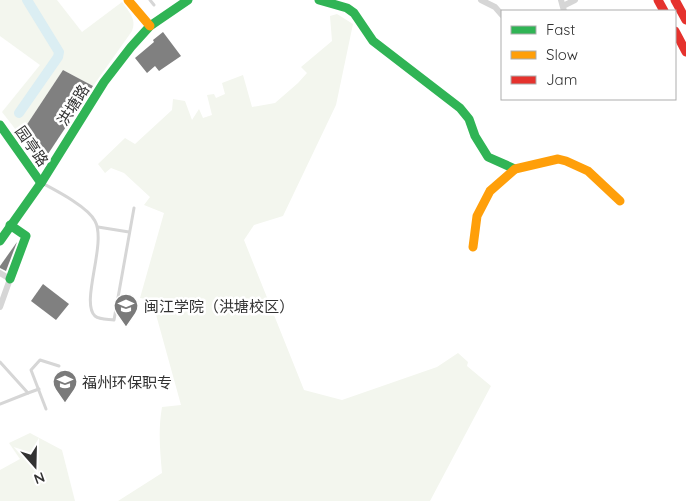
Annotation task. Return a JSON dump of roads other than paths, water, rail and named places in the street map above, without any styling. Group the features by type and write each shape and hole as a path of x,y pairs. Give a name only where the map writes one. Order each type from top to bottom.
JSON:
{"main road":[{"name":"洪塘路","path":"0,241 41,183 104,82 130,47 150,26 188,0"},
{"path":"319,0 352,11 359,18 373,41 460,108 469,119 475,136 488,157 514,169"},
{"path":"675,0 686,20"},
{"path":"132,1 150,26"},
{"path":"676,33 686,52"},
{"name":"园亭路","path":"0,125 41,183"},
{"path":"473,247 477,216 490,191 514,169 558,159 566,161 588,171 620,201"},
{"path":"10,225 26,236 10,280"}],"street":[{"path":"482,0 495,7 501,14"},
{"path":"563,6 575,0"},
{"path":"0,273 10,280 0,307"}],"lane":[{"path":"150,0 154,6"},
{"path":"41,183 90,214 98,227 99,238 90,299 94,314 98,318 114,320 134,208"},
{"path":"98,227 129,232"},
{"path":"46,409 31,370 40,360 59,366"},
{"path":"0,362 28,393"},
{"path":"0,404 39,389"}],"waterway":[{"path":"19,113 58,57 59,52 27,0"}],"place":[{"name":"闽江学院（洪塘校区）","path":"126,327"},
{"name":"福州环保职专","path":"65,403"}]}
